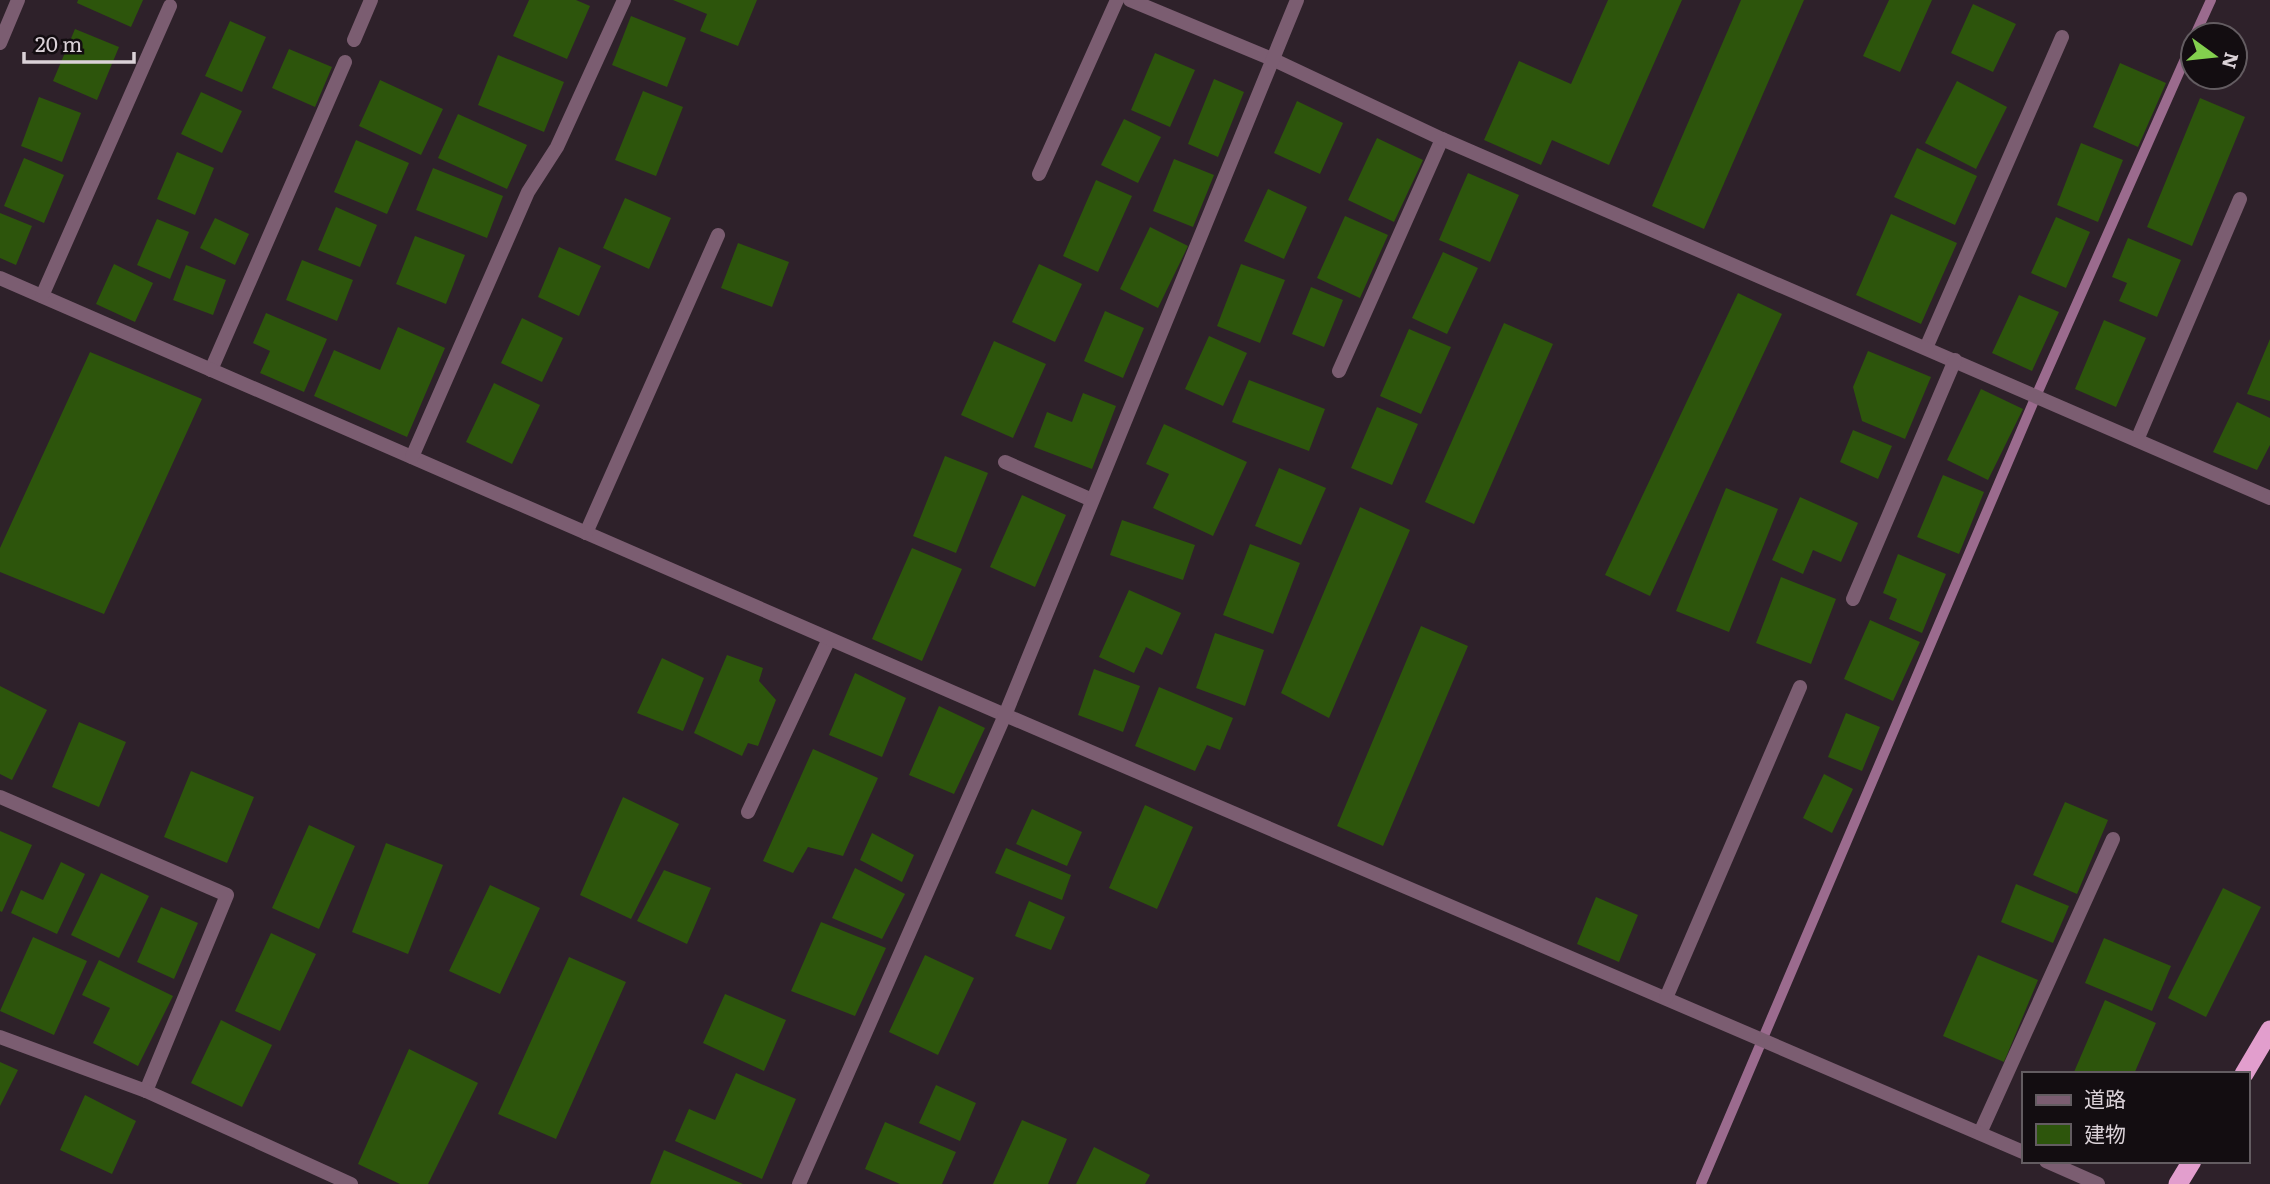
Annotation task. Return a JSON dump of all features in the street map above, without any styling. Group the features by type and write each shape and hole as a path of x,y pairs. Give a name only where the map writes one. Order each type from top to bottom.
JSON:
{"highway":[{"path":"2245,1072 2270,1030"},
{"path":"2178,1184 2191,1163"}],"street":[{"path":"0,43 19,0"},
{"path":"354,40 371,0"},
{"path":"412,457 528,192 557,147 624,0"},
{"path":"1039,174 1117,0"},
{"path":"1129,0 1272,59 1442,139 2270,498"},
{"path":"799,1184 1005,715 1297,0"},
{"path":"42,296 170,6"},
{"path":"1926,348 2062,37"},
{"path":"211,370 345,62"},
{"path":"1339,371 1442,139"},
{"path":"2137,440 2240,199"},
{"path":"586,533 718,235"},
{"path":"0,278 829,639 2022,1152"},
{"path":"1853,599 1955,360"},
{"path":"1005,462 1092,500"},
{"path":"748,812 829,639"},
{"path":"1667,998 1800,687"},
{"path":"0,797 228,895 146,1091"},
{"path":"1980,1133 2113,839"},
{"path":"0,1037 146,1091 351,1184"},
{"path":"2051,1163 2098,1184"}],"building":[{"path":"78,0 143,0 131,27 77,3"},
{"path":"529,0 576,0 590,6 567,59 513,36"},
{"path":"673,0 757,0 738,46 700,31 707,14"},
{"path":"1608,0 1682,0 1609,165 1552,140 1541,165 1484,140 1519,61 1571,84"},
{"path":"1741,0 1804,0 1704,229 1652,206"},
{"path":"1889,0 1932,0 1900,72 1863,56"},
{"path":"1973,4 2016,24 1993,72 1951,53"},
{"path":"631,16 686,38 667,87 612,65"},
{"path":"230,21 266,37 242,92 205,76"},
{"path":"75,29 119,47 97,100 53,81"},
{"path":"289,49 332,67 315,107 272,88"},
{"path":"1155,53 1195,70 1170,127 1131,110"},
{"path":"498,55 564,82 544,132 478,105"},
{"path":"2120,63 2166,83 2138,147 2093,127"},
{"path":"1214,79 1244,92 1218,157 1188,144"},
{"path":"380,80 443,109 421,155 359,126"},
{"path":"1957,81 2007,107 1976,169 1925,143"},
{"path":"643,91 683,107 656,176 615,160"},
{"path":"201,92 242,111 222,153 181,134"},
{"path":"39,97 81,113 62,162 21,146"},
{"path":"2200,98 2245,117 2192,246 2147,227"},
{"path":"1297,101 1343,123 1320,174 1274,153"},
{"path":"458,114 527,145 507,189 438,158"},
{"path":"1124,119 1161,137 1138,183 1101,165"},
{"path":"1377,138 1423,160 1394,222 1348,200"},
{"path":"356,140 409,163 387,214 334,192"},
{"path":"2081,143 2123,160 2098,222 2057,205"},
{"path":"1917,148 1977,176 1955,225 1894,197"},
{"path":"177,152 214,168 195,215 157,199"},
{"path":"24,158 64,175 44,223 4,206"},
{"path":"1174,159 1214,175 1193,227 1153,211"},
{"path":"433,168 503,196 487,238 416,210"},
{"path":"1468,173 1519,195 1490,262 1439,240"},
{"path":"1096,180 1132,196 1098,272 1063,256"},
{"path":"1268,189 1307,207 1284,259 1244,241"},
{"path":"625,198 671,218 649,269 603,248"},
{"path":"336,207 377,225 360,267 318,250"},
{"path":"0,213 32,226 16,265 0,258"},
{"path":"1891,214 1957,243 1921,324 1856,295"},
{"path":"1345,216 1388,235 1360,298 1317,278"},
{"path":"2056,217 2090,232 2066,288 2031,273"},
{"path":"215,218 249,234 235,265 200,248"},
{"path":"157,219 189,232 170,279 137,265"},
{"path":"1150,227 1188,246 1158,308 1120,289"},
{"path":"415,236 465,255 446,304 396,284"},
{"path":"2128,238 2181,260 2157,317 2119,301 2127,283 2112,277"},
{"path":"738,243 789,262 772,307 721,288"},
{"path":"559,247 601,266 579,316 538,297"},
{"path":"1443,252 1478,268 1447,334 1412,318"},
{"path":"302,260 353,280 337,321 286,300"},
{"path":"114,264 153,283 135,322 96,304"},
{"path":"1039,264 1082,284 1055,342 1012,322"},
{"path":"1241,264 1285,280 1260,343 1217,326"},
{"path":"186,265 226,280 213,315 173,300"},
{"path":"1311,287 1343,300 1324,347 1292,334"},
{"path":"1738,293 1782,314 1650,596 1605,575"},
{"path":"2019,295 2059,312 2032,371 1992,353"},
{"path":"1105,311 1144,328 1123,378 1084,361"},
{"path":"266,313 327,339 304,392 260,373 270,351 253,343"},
{"path":"522,318 563,338 542,382 501,363"},
{"path":"2104,320 2146,338 2116,407 2075,389"},
{"path":"1504,323 1553,344 1474,524 1425,502"},
{"path":"398,327 445,348 407,437 314,396 334,350 380,370"},
{"path":"1409,329 1451,347 1421,414 1380,396"},
{"path":"1209,336 1247,353 1223,406 1185,389"},
{"path":"2270,339 2270,401 2247,394"},
{"path":"994,341 1046,364 1013,438 961,415"},
{"path":"1868,351 1931,377 1905,439 1862,421 1853,387"},
{"path":"90,352 202,399 104,614 0,572 0,548"},
{"path":"1249,380 1325,409 1309,451 1232,422"},
{"path":"494,383 540,405 512,464 466,442"},
{"path":"1981,389 2023,409 1988,480 1947,460"},
{"path":"1083,393 1116,406 1092,469 1034,447 1047,412 1072,422"},
{"path":"2237,402 2270,418 2270,445 2257,470 2213,452"},
{"path":"1377,407 1418,424 1392,485 1351,468"},
{"path":"1164,424 1247,462 1213,536 1153,508 1169,474 1146,464"},
{"path":"1853,430 1892,446 1878,479 1840,462"},
{"path":"945,456 988,473 956,553 913,536"},
{"path":"1279,468 1326,488 1301,545 1255,526"},
{"path":"1943,475 1984,492 1959,554 1917,537"},
{"path":"1726,488 1778,509 1729,632 1676,611"},
{"path":"1022,495 1066,515 1035,587 990,567"},
{"path":"1800,497 1858,523 1841,562 1813,550 1803,574 1772,560"},
{"path":"1360,507 1410,530 1329,718 1281,693"},
{"path":"1122,520 1195,545 1183,580 1110,555"},
{"path":"1250,544 1300,563 1273,634 1223,615"},
{"path":"912,548 962,569 922,661 872,639"},
{"path":"1898,554 1946,574 1922,633 1889,619 1897,599 1883,593"},
{"path":"1781,577 1836,599 1811,664 1756,643"},
{"path":"1129,590 1181,613 1162,655 1146,647 1134,673 1099,657"},
{"path":"1870,620 1920,642 1893,701 1844,679"},
{"path":"1421,626 1468,646 1383,846 1337,826"},
{"path":"1215,633 1264,650 1245,706 1196,688"},
{"path":"727,655 763,668 759,681 776,700 758,746 748,743 742,756 694,733"},
{"path":"662,658 704,678 683,731 637,713"},
{"path":"1094,669 1140,686 1123,732 1078,715"},
{"path":"855,673 906,698 882,757 829,735"},
{"path":"0,686 47,710 12,780 0,774"},
{"path":"1159,687 1233,718 1220,750 1207,745 1195,771 1135,746"},
{"path":"939,706 985,728 954,794 909,775"},
{"path":"1846,713 1880,727 1862,771 1828,757"},
{"path":"79,722 126,742 99,807 52,787"},
{"path":"813,749 878,778 843,856 808,847 793,873 763,861"},
{"path":"191,771 254,797 227,863 164,837"},
{"path":"1824,774 1853,789 1832,833 1803,818"},
{"path":"623,797 679,824 631,919 580,895"},
{"path":"2065,802 2108,820 2077,894 2033,875"},
{"path":"1145,805 1193,827 1157,909 1109,888"},
{"path":"1032,809 1082,832 1067,866 1016,844"},
{"path":"309,825 355,846 319,929 272,908"},
{"path":"0,831 32,845 2,912 0,911"},
{"path":"872,833 914,855 902,882 860,860"},
{"path":"386,843 443,865 408,954 352,932"},
{"path":"1006,848 1071,875 1062,900 995,873"},
{"path":"61,862 85,874 57,934 11,913 21,890 43,900"},
{"path":"855,868 905,894 882,939 832,918"},
{"path":"664,870 711,888 687,944 637,921"},
{"path":"101,873 149,896 119,958 71,935"},
{"path":"2016,884 2069,906 2053,943 2001,922"},
{"path":"490,885 540,908 500,994 449,971"},
{"path":"2223,888 2261,907 2206,1017 2168,998"},
{"path":"1596,897 1638,915 1619,962 1577,944"},
{"path":"1029,901 1065,917 1051,950 1015,936"},
{"path":"161,907 198,923 174,979 137,962"},
{"path":"821,922 886,948 855,1016 791,991"},
{"path":"271,933 316,954 280,1031 235,1011"},
{"path":"33,937 87,961 54,1035 0,1011"},
{"path":"2104,938 2171,966 2152,1011 2085,983"},
{"path":"925,955 974,978 938,1055 889,1032"},
{"path":"1978,955 2038,980 2004,1062 1943,1036"},
{"path":"569,957 626,982 556,1139 498,1114"},
{"path":"99,960 173,996 138,1066 93,1043 110,1008 82,995"},
{"path":"725,994 786,1020 764,1071 703,1043"},
{"path":"2105,1000 2156,1023 2135,1072 2074,1072"},
{"path":"221,1020 272,1045 242,1107 191,1083"},
{"path":"409,1049 478,1083 428,1184 400,1184 358,1164"},
{"path":"0,1062 18,1070 0,1106"},
{"path":"736,1073 796,1099 762,1179 675,1141 689,1109 715,1120"},
{"path":"936,1085 976,1103 960,1141 919,1123"},
{"path":"85,1095 136,1121 112,1174 60,1150"},
{"path":"1022,1120 1067,1139 1048,1184 993,1184"},
{"path":"885,1122 956,1152 942,1184 900,1184 865,1169"},
{"path":"1094,1147 1150,1175 1145,1184 1076,1184"},
{"path":"664,1150 743,1184 650,1184"}],"waterway":[{"path":"2201,21 2211,0"},
{"path":"1701,1184 2036,396 2179,73"}]}
